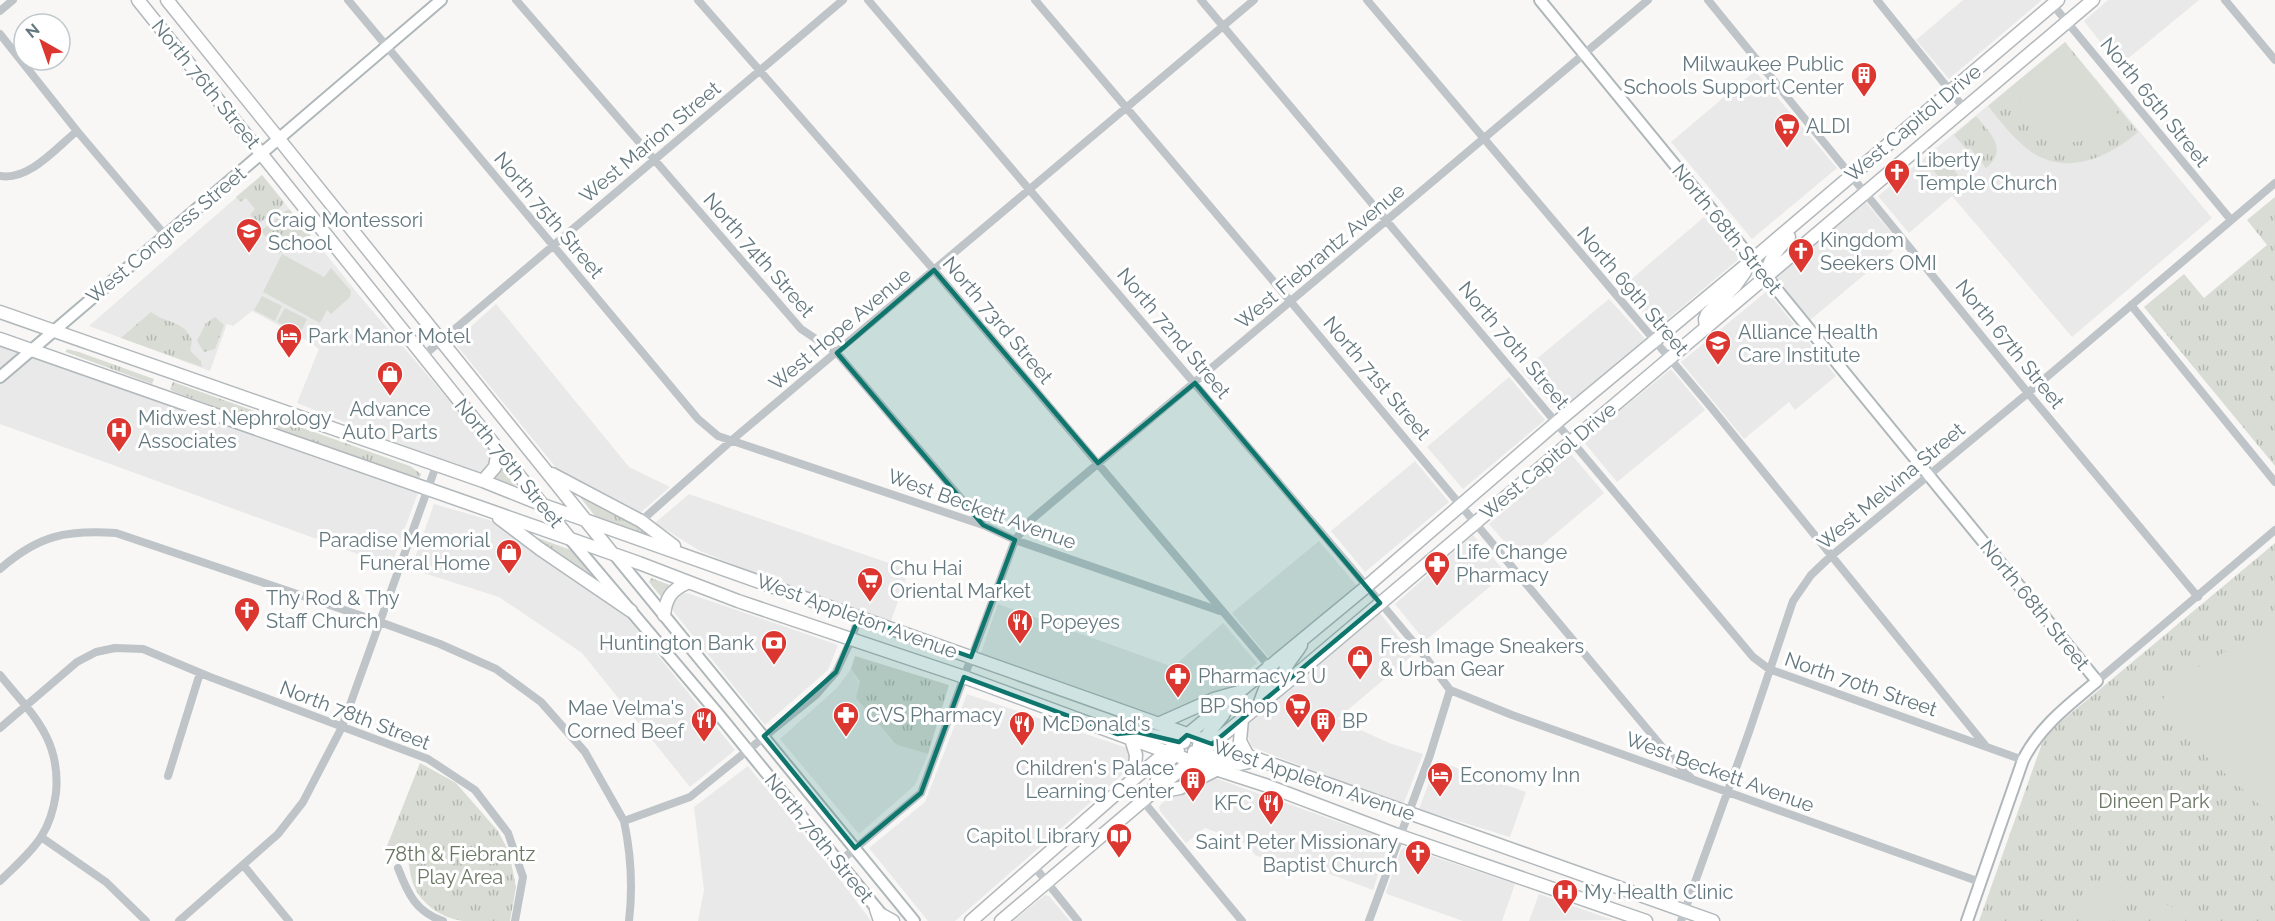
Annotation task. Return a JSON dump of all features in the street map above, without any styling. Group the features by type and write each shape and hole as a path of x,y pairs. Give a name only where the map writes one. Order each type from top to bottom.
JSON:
{"main road":[{"name":"North 76th Street","path":"138,0 570,539"},
{"name":"North 76th Street","path":"167,0 614,554"},
{"name":"West Capitol Drive","path":"1001,921 1200,749 1285,684 2093,0"},
{"name":"West Capitol Drive","path":"970,921 1134,779 1179,746 1269,666 1366,587 1557,422 2056,2"},
{"path":"1766,276 1767,265 1778,248 1796,230 1800,219"},
{"path":"1706,328 1707,314 1735,286 1752,260"},
{"name":"West Appleton Avenue","path":"0,312 483,481 543,505 585,518 1158,724 1179,746"},
{"name":"West Appleton Avenue","path":"0,339 614,554 687,583 964,677 1131,739 1253,758 1408,812 1682,916 1713,921"},
{"path":"483,481 495,467 498,450"},
{"path":"549,473 641,521 684,554"},
{"path":"489,510 540,549 631,611"},
{"path":"664,615 670,594 687,583"},
{"path":"1285,684 1282,676 1284,669 1306,636"},
{"path":"1258,706 1268,681 1269,666"},
{"path":"1158,724 1214,699 1236,694"},
{"path":"1117,734 1137,732 1179,746 1200,749 1236,694"},
{"path":"1242,719 1240,741 1253,758"},
{"path":"1131,739 1136,755 1134,779"},
{"path":"1147,797 1162,769 1179,746"},
{"name":"West Appleton Avenue","path":"1200,749 1216,770 1268,786 1400,836 1646,921"},
{"path":"1147,797 1180,788 1216,770"},
{"path":"1088,847 1094,826 1091,817"}],"street":[{"path":"0,11 13,0"},
{"name":"North 75th Street","path":"348,0 698,419 718,436 732,440"},
{"name":"West Congress Street","path":"0,377 441,0"},
{"name":"North 74th Street","path":"516,0 801,329 837,353 983,525"},
{"name":"North 73rd Street","path":"698,0 934,270 1220,611 1269,666"},
{"name":"West Marion Street","path":"423,356 843,0"},
{"name":"North 72nd Street","path":"868,0 1195,383 1450,690"},
{"name":"North 71st Street","path":"1035,0 1291,302 1663,748 1692,779"},
{"name":"North 70th Street","path":"1201,0 1753,657 1769,669 2023,760"},
{"name":"West Hope Avenue","path":"641,521 732,440 1254,0"},
{"name":"North 69th Street","path":"1367,0 1669,359 1986,746"},
{"name":"North 68th Street","path":"1540,0 2097,681"},
{"name":"West Fiebrantz Avenue","path":"839,862 921,793 1015,540 1031,520 1648,0"},
{"name":"North 67th Street","path":"1708,0 2028,393 2198,597"},
{"path":"1877,0 1964,108"},
{"path":"2225,0 2275,60"},
{"name":"North 65th Street","path":"2056,2 2067,22 2230,220"},
{"path":"0,34 77,131 165,235"},
{"path":"0,176 11,178 28,171 77,131"},
{"name":"West Melvina Street","path":"1682,916 1793,601 1811,575 2275,183"},
{"path":"2131,305 2275,482"},
{"name":"West Beckett Avenue","path":"732,440 983,525 1015,540 1220,611"},
{"path":"179,921 278,834 303,802 342,727 436,466"},
{"path":"1967,921 2023,760 2033,741 2046,725 2275,530"},
{"path":"0,569 19,553 49,537 81,531 116,533 380,622 440,644 496,669 541,702 585,752 624,821 629,844 632,886 629,921"},
{"name":"North 76th Street","path":"570,539 884,917"},
{"name":"North 76th Street","path":"614,554 914,921"},
{"path":"624,821 690,797 816,695 836,672 859,617"},
{"name":"North 78th Street","path":"25,706 77,662 96,652 115,648 143,648 200,673 428,759 475,790 508,833 523,877 515,921"},
{"path":"168,776 200,673"},
{"path":"0,675 49,740 56,759 57,777 55,805 50,822 41,837 0,881"},
{"path":"1369,921 1430,755 1450,690"},
{"name":"West Beckett Avenue","path":"1450,690 1512,715 1980,882"},
{"path":"0,728 25,706"},
{"path":"1147,797 1240,919 1252,921"},
{"path":"41,837 106,882 146,921"},
{"path":"244,866 289,921"},
{"path":"1034,866 1078,921"},
{"path":"398,868 408,893 427,916 443,921"}],"highlighted area":[{"path":"934,270 1098,463 1195,383 1380,603 1212,744 1187,735 1179,742 1137,732 1117,734 964,677 921,793 855,848 764,736 836,672 859,617 971,657 1015,540 983,525 837,353"}],"shaded area":[{"path":"1963,0 2042,0 1949,79 1916,40"},
{"path":"2108,0 2199,0 2119,66 2084,21"},
{"path":"2065,42 2212,218 2072,337 1952,196 1909,233 1878,196"},
{"path":"1755,71 1837,168 1752,239 1671,142"},
{"name":"Craig Montessori School","path":"262,175 358,294 489,447 494,460 485,472 475,474 297,403 319,349 252,311 233,326 227,324 210,371 89,326"},
{"path":"1864,200 1901,244 1809,321 1772,277"},
{"path":"1704,217 1740,258 1656,329 1621,288"},
{"path":"1767,291 1836,376 1795,410 1789,402 1744,439 1681,362"},
{"path":"1609,299 1645,339 1558,411 1522,371"},
{"path":"496,304 629,467 670,487 639,514 558,470 454,342"},
{"path":"0,339 419,490 391,566 0,424"},
{"path":"1671,369 1705,410 1617,482 1583,441"},
{"path":"1509,377 1545,420 1463,489 1427,447"},
{"path":"1571,454 1604,493 1522,562 1489,524"},
{"path":"1415,461 1449,502 1365,572 1331,531"},
{"path":"689,494 909,570 891,621 768,579 700,551 655,523"},
{"path":"434,504 496,522 624,614 735,750 690,787 582,653 499,597 411,569"},
{"path":"1473,535 1506,573 1425,641 1395,604"},
{"path":"1319,541 1357,586 1269,658 1232,613"},
{"path":"687,593 838,645 828,670 765,725 673,611 672,603 677,594"},
{"path":"998,604 1173,667 1223,623 1257,663 1227,688 1165,718 981,653"},
{"path":"1379,612 1413,655 1337,719 1389,743 1423,754 1403,805 1252,747 1245,730 1247,722"},
{"path":"851,669 897,745 928,754 915,785 859,834 780,739 837,688"},
{"path":"967,694 1130,749 1131,767 955,921 928,921 869,848 925,802"},
{"path":"1437,761 1526,792 1510,837 1419,809"},
{"path":"748,766 871,921 698,921 704,890 694,807"},
{"path":"1206,777 1212,777 1384,838 1388,845 1373,890 1289,859 1285,867 1255,855 1248,845 1238,840 1205,828 1186,843 1159,807"},
{"path":"1405,847 1515,884 1502,921 1463,921 1387,894 1401,850"},
{"path":"1539,894 1613,920 1529,921"},
{"path":"1045,895 1049,896 1070,921 1013,921"}],"green space":[{"path":"2065,42 2138,132 2115,149 2074,163 2046,160 2033,153 2014,137 1988,106"},
{"path":"2065,57 2072,57 2120,117 2101,130 2074,142 2063,141 2053,136 2017,97"},
{"path":"1976,116 1995,141 1997,148 1993,161 1986,168 1970,148 1967,150 1954,135"},
{"path":"1945,160 1958,175 1946,185 1933,170"},
{"path":"262,175 284,202 258,224 250,215 255,209 246,198 240,202 236,197"},
{"path":"2275,197 2275,466 2144,307 2184,274 2204,298 2267,245 2247,220"},
{"path":"290,210 310,235 291,251 287,247 279,254 279,247 273,237 269,240 261,231"},
{"path":"282,254 324,277 331,268 351,291 350,297 331,314 327,310 320,323 263,292"},
{"path":"262,296 282,306 275,321 254,310"},
{"path":"285,308 307,319 300,334 277,322"},
{"path":"151,312 188,332 191,338 191,352 201,361 202,367 121,338"},
{"path":"215,317 224,325 215,349 204,352 197,341 206,323"},
{"path":"67,349 154,379 152,384 66,352"},
{"path":"173,382 410,466 421,474 419,479 172,391 170,389"},
{"path":"502,465 517,483 514,487 492,479"},
{"path":"576,492 653,536 595,516"},
{"path":"527,534 571,550 600,585"},
{"name":"Dineen Park","path":"2275,543 2275,921 1979,921 2045,735"},
{"path":"651,578 670,585 662,598 649,582"},
{"path":"2275,624 2275,794 2261,806 2188,740 2162,706 2165,691 2191,671"},
{"path":"855,656 949,685 928,754 897,745 856,698 860,682 851,669"},
{"name":"78th & Fiebrantz Play Area","path":"420,763 456,783 498,831 509,852 516,887 510,921 463,921 438,913 419,895 403,853 387,846"},
{"path":"2096,880 2125,890 2120,903 2091,893"},
{"path":"2089,898 2119,908 2114,921 2085,911"},
{"path":"2159,902 2188,912 2185,921 2170,921 2154,915"}],"place":[{"name":"Milwaukee Public Schools Support Center","path":"1864,98"},
{"name":"ALDI","path":"1787,149"},
{"name":"Liberty Temple Church","path":"1897,195"},
{"name":"Craig Montessori School","path":"249,254"},
{"name":"Kingdom Seekers OMI","path":"1801,274"},
{"name":"Park Manor Motel","path":"289,359"},
{"name":"Alliance Health Care Institute","path":"1718,366"},
{"name":"Advance Auto Parts","path":"390,397"},
{"name":"Midwest Nephrology Associates","path":"119,453"},
{"name":"Paradise Memorial Funeral Home","path":"509,575"},
{"name":"Life Change Pharmacy","path":"1437,587"},
{"name":"Chu Hai Oriental Market","path":"870,603"},
{"name":"Thy Rod & Thy Staff Church","path":"247,633"},
{"name":"Popeyes","path":"1020,645"},
{"name":"Huntington Bank","path":"774,666"},
{"name":"Fresh Image Sneakers & Urban Gear","path":"1360,681"},
{"name":"Pharmacy 2 U","path":"1178,699"},
{"name":"BP Shop","path":"1298,729"},
{"name":"CVS Pharmacy","path":"846,738"},
{"name":"Mae Velma's Corned Beef","path":"704,743"},
{"name":"BP","path":"1323,744"},
{"name":"McDonald's","path":"1022,747"},
{"name":"Economy Inn","path":"1440,798"},
{"name":"Children's Palace Learning Center","path":"1193,803"},
{"name":"KFC","path":"1271,826"},
{"name":"Capitol Library","path":"1119,859"},
{"name":"Saint Peter Missionary Baptist Church","path":"1418,876"},
{"name":"My Health Clinic","path":"1565,915"}]}
